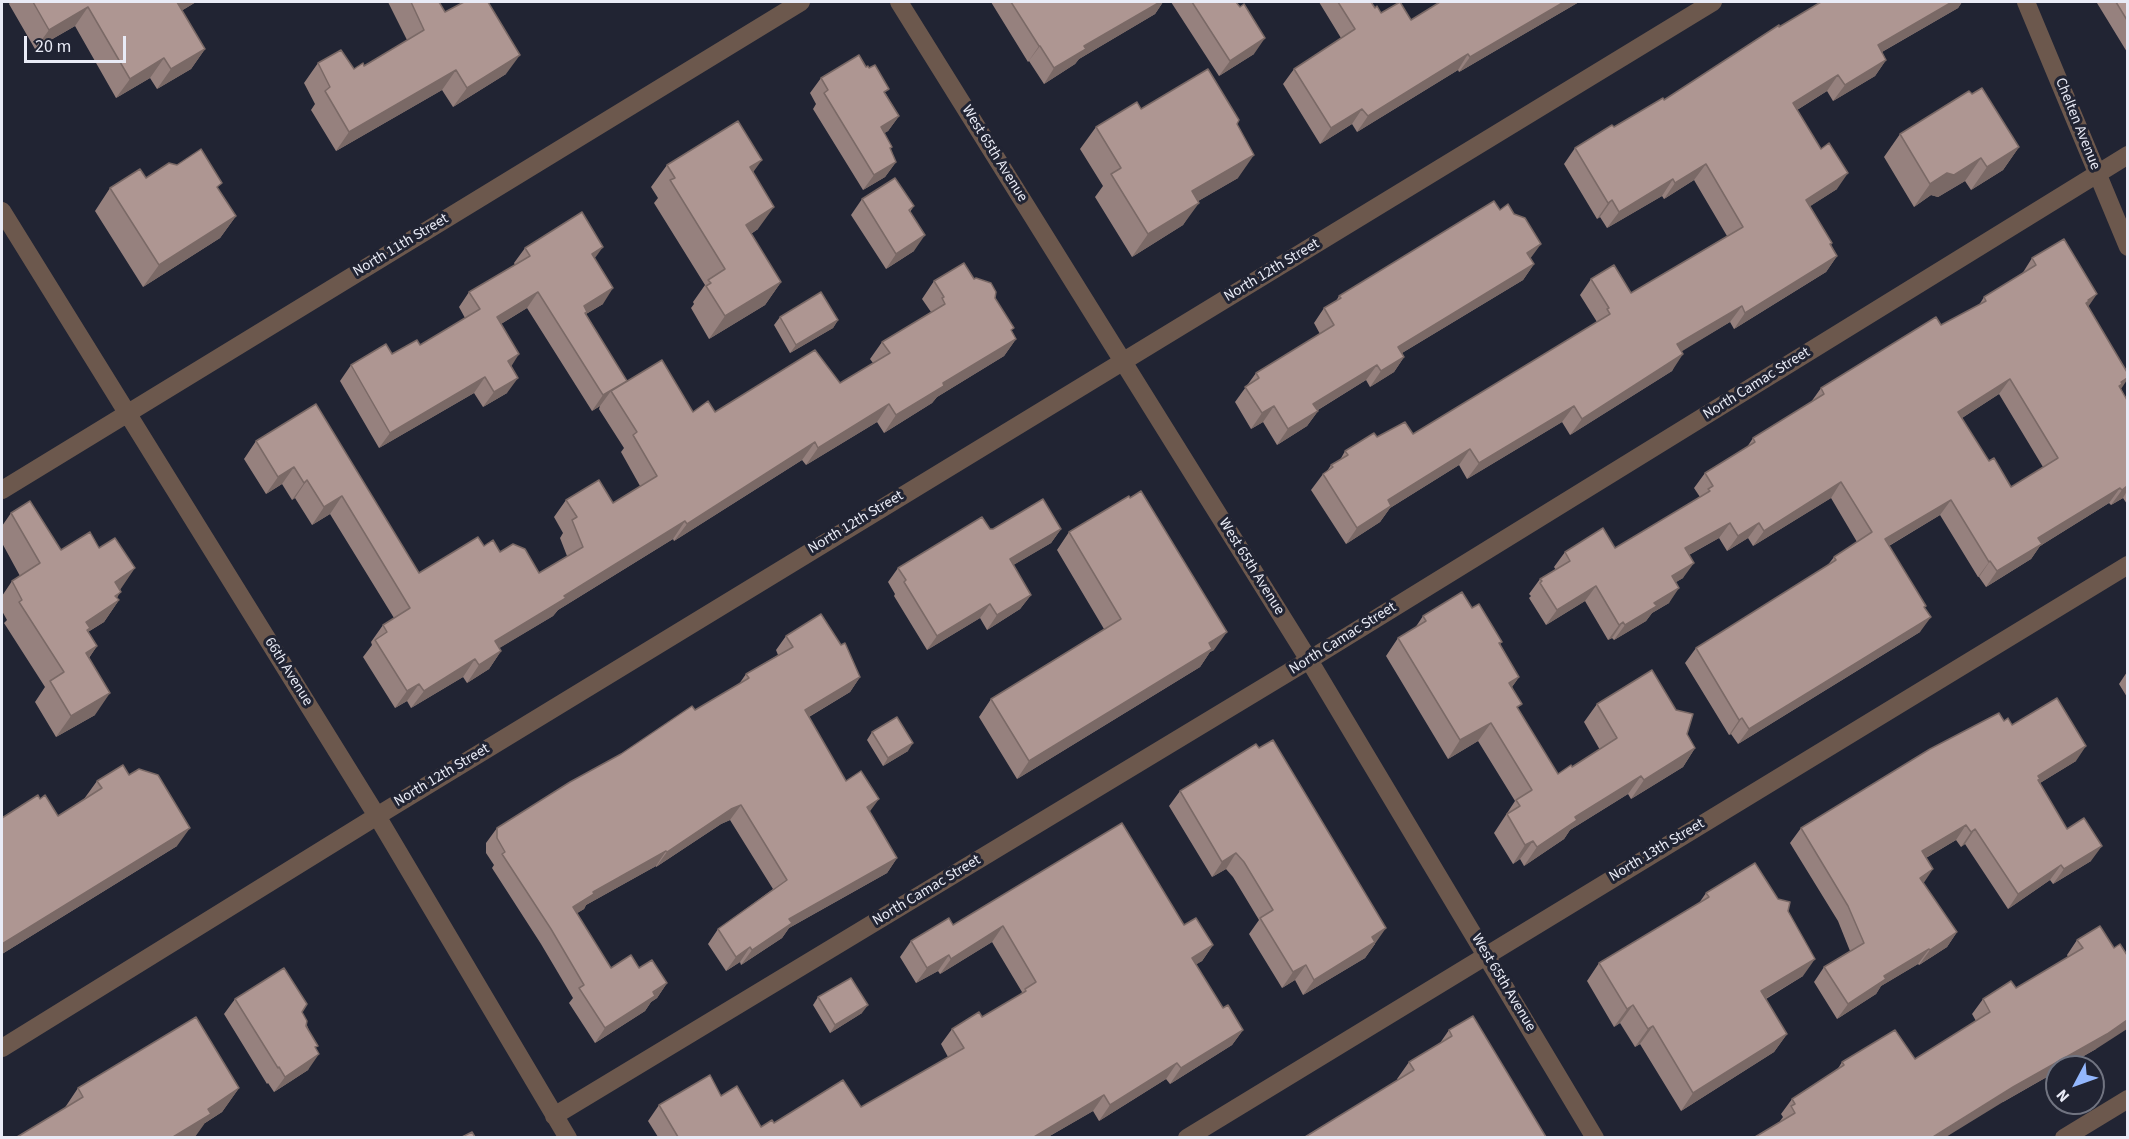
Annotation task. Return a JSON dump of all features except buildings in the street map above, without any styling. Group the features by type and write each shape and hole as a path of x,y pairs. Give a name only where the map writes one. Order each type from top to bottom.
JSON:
{"street":[{"name":"North 11th Street","path":"2,490 801,2"},
{"name":"West 65th Avenue","path":"899,2 1309,660 1595,1137"},
{"name":"North 12th Street","path":"2,1048 377,816 1713,2"},
{"name":"Chelten Avenue","path":"2026,2 2127,248"},
{"name":"North Camac Street","path":"554,1116 1309,660 2127,155"},
{"name":"66th Avenue","path":"2,211 377,816 568,1137"},
{"name":"North 13th Street","path":"1187,1137 2127,565"},
{"path":"2064,1137 2127,1099"}]}
